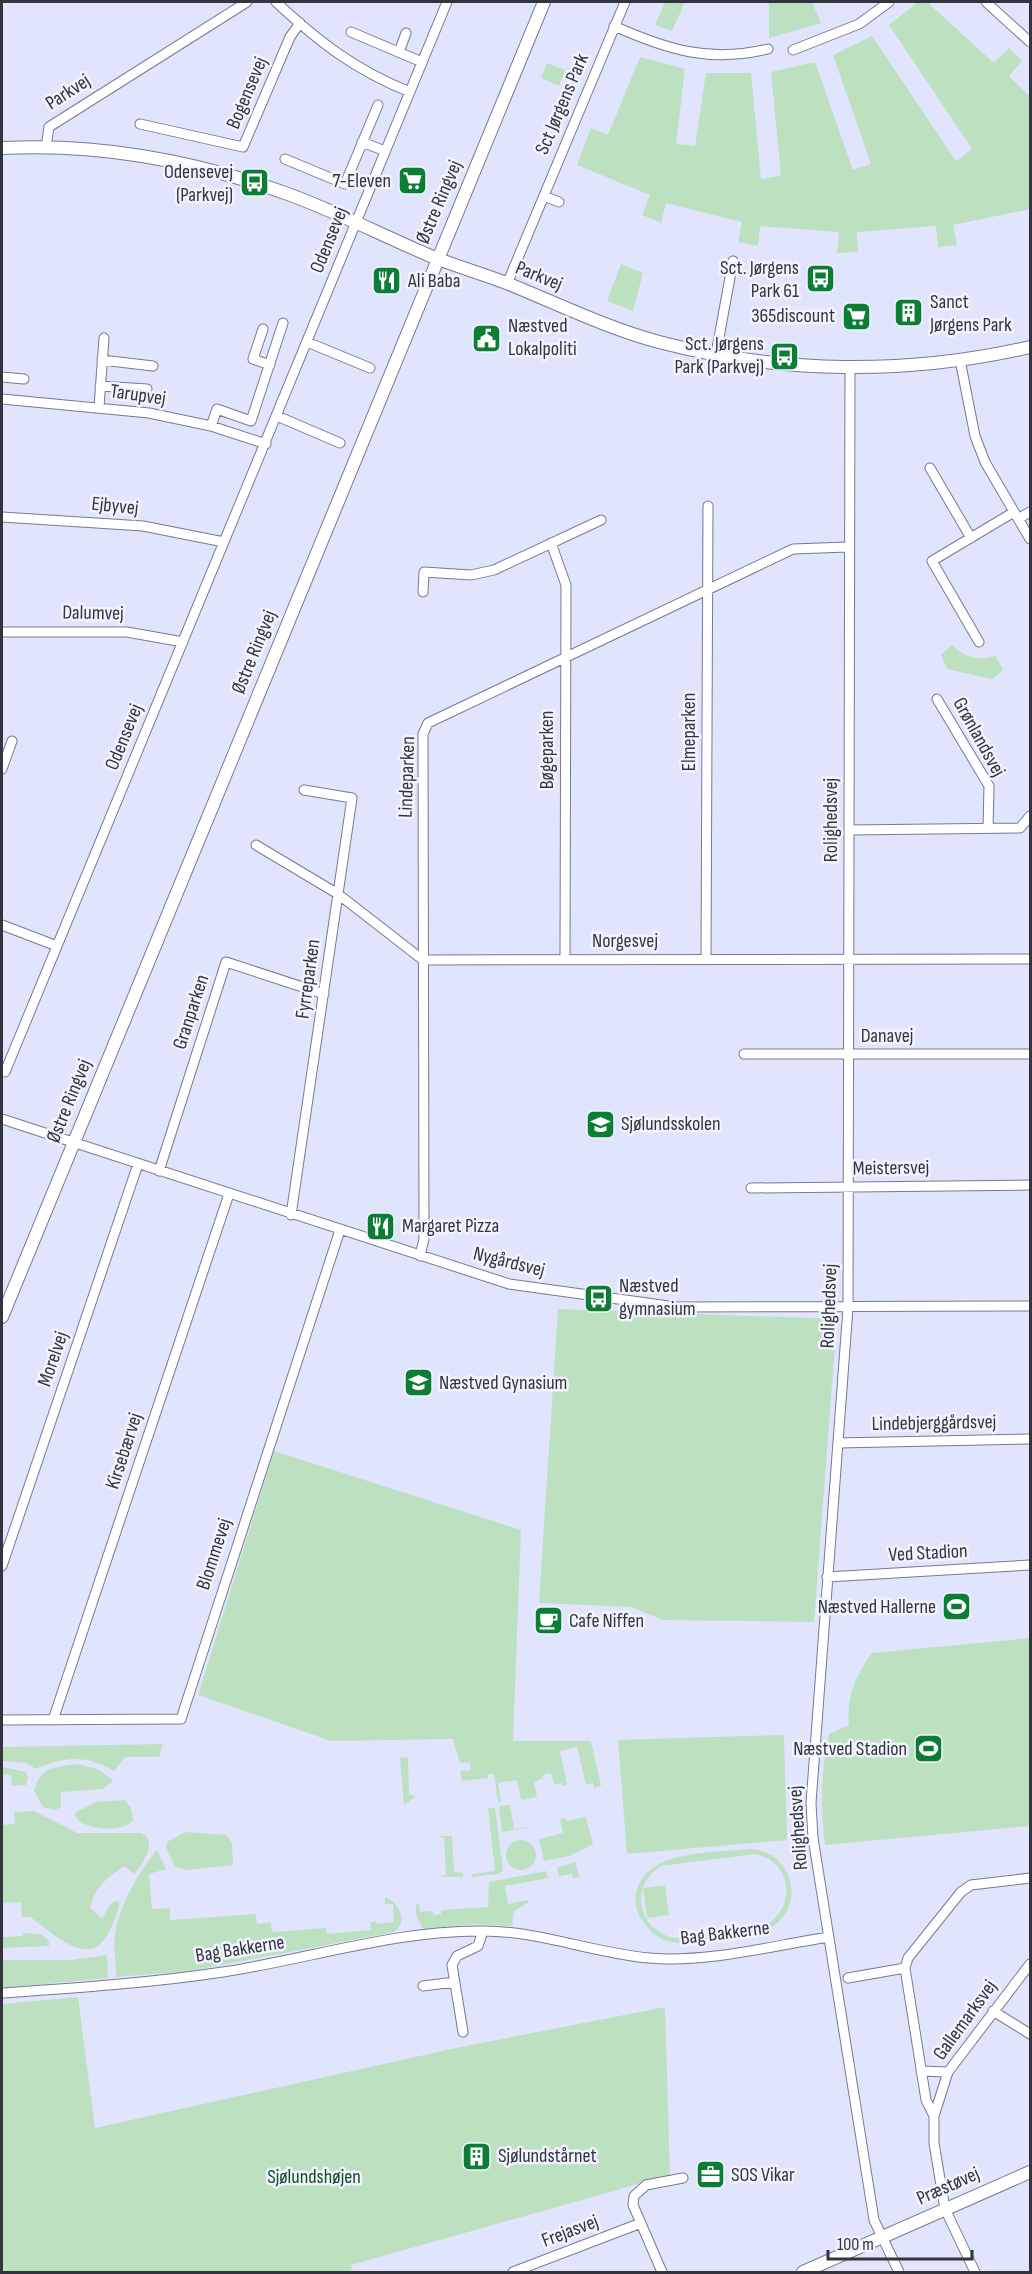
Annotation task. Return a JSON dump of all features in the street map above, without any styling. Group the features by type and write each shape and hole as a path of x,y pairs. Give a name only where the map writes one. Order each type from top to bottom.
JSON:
{"street":[{"name":"Parkvej","path":"46,147 49,127 247,2"},
{"path":"276,2 343,59 374,78 410,92"},
{"name":"Odensevej","path":"5,1072 447,2"},
{"name":"Østre Ringvej","path":"2,1317 544,2"},
{"name":"Sct Jørgens Park","path":"507,284 625,2"},
{"path":"793,50 859,24 890,2"},
{"path":"986,2 1030,42"},
{"name":"Bogensevej","path":"140,124 243,147 290,37 300,23"},
{"path":"614,26 650,42 713,56 744,55 768,49"},
{"path":"351,32 422,62"},
{"path":"399,52 406,33"},
{"name":"Odensevej","path":"285,159 345,184 378,105"},
{"path":"362,142 385,151"},
{"name":"Parkvej","path":"2,148 46,147 112,151 180,163 285,194 591,319 658,342 716,354 788,364 850,368 960,360 1030,347"},
{"path":"544,196 559,202"},
{"path":"716,354 733,261"},
{"path":"212,426 217,409 251,421 284,323"},
{"path":"263,329 253,359 270,365"},
{"path":"99,407 104,338"},
{"path":"307,342 370,368"},
{"path":"102,360 153,366"},
{"path":"960,360 975,436 985,462 1030,539"},
{"name":"Rolighedsvej","path":"850,368 849,1308 811,1803 813,1838 874,2220 882,2237"},
{"path":"2,377 24,379"},
{"path":"100,386 147,389"},
{"name":"Tarupvej","path":"2,399 149,413 212,426 266,444"},
{"path":"277,416 340,443"},
{"path":"930,468 971,538"},
{"name":"Elmeparken","path":"706,959 708,506"},
{"path":"979,642 932,561 971,538 1016,516 1030,512"},
{"name":"Ejbyvej","path":"2,517 143,526 224,542"},
{"path":"423,592 424,572 471,575 482,573 601,519"},
{"name":"Bøgeparken","path":"551,543 566,585 564,659 565,960"},
{"name":"Lindeparken","path":"420,1256 424,1239 423,734 428,723 794,549 849,548"},
{"name":"Dalumvej","path":"2,632 127,632 183,642"},
{"name":"Grønlandsvej","path":"937,699 989,786 988,828"},
{"path":"2,769 12,741"},
{"name":"Fyrreparken","path":"291,1215 352,798 304,790"},
{"path":"849,830 1020,828 1030,816"},
{"path":"256,845 338,894 423,960"},
{"path":"2,925 57,946"},
{"name":"Norgesvej","path":"423,960 1030,959"},
{"name":"Granparken","path":"159,1171 226,962 324,994"},
{"name":"Danavej","path":"744,1054 1030,1054"},
{"name":"Nygårdsvej","path":"2,1119 508,1284 643,1304 849,1308 1030,1306"},
{"name":"Morelvej","path":"2,1566 138,1164"},
{"name":"Meistersvej","path":"751,1188 1030,1185"},
{"name":"Kirsebærvej","path":"53,1720 229,1194"},
{"name":"Blommevej","path":"2,1720 181,1719 340,1230"},
{"name":"Lindebjerggårdsvej","path":"838,1443 1030,1438"},
{"name":"Ved Stadion","path":"827,1577 1030,1565"},
{"path":"934,2116 926,2100 921,2071 905,1968 908,1958 961,1892 971,1885 1030,1878"},
{"path":"463,2032 454,1960 478,1947 483,1930"},
{"name":"Bag Bakkerne","path":"2,1993 118,1985 224,1972 371,1944 483,1930 526,1934 626,1955 652,1958 713,1956 829,1937"},
{"name":"Gallemarksvej","path":"975,2272 945,2209 934,2143 934,2116 948,2072 1030,1964"},
{"path":"848,1978 905,1968"},
{"path":"423,1986 455,1982"},
{"path":"993,2011 1030,2034"},
{"path":"921,2071 948,2072"},
{"name":"Præstøvej","path":"803,2272 1030,2172"},
{"path":"662,2272 633,2205 634,2196 639,2189 656,2182 683,2178"},
{"name":"Frejasvej","path":"513,2272 641,2223"},
{"path":"882,2237 899,2272"}],"green space":[{"path":"665,2 685,2 672,31 655,25"},
{"path":"769,2 812,2 821,23 769,38"},
{"path":"918,2 927,2 994,63 1009,48 1022,61 1009,76 1030,97 1030,209 953,225 957,245 938,247 936,226 857,232 858,252 837,253 839,232 760,226 758,246 738,242 742,222 666,203 661,223 642,215 650,195 577,165 591,128 608,135 640,57 685,69 676,144 695,146 706,73 751,73 761,179 781,176 771,72 815,62 853,170 871,164 833,55 872,36 956,161 972,149 889,25"},
{"path":"547,63 565,70 559,86 541,78"},
{"path":"621,264 643,273 633,311 607,301"},
{"path":"952,645 972,657 996,656 1003,670 992,679 947,669 941,655"},
{"path":"558,1309 837,1319 814,1622 663,1620 632,1607 539,1603"},
{"path":"274,1451 521,1530 513,1741 591,1741 601,1786 594,1788 593,1783 586,1785 577,1747 560,1751 567,1785 554,1784 551,1773 543,1775 543,1778 534,1782 537,1797 521,1800 517,1780 498,1783 501,1802 498,1803 494,1774 488,1774 488,1778 462,1781 460,1771 471,1770 470,1762 460,1763 453,1739 331,1741 198,1695"},
{"name":"Næstved Stadion","path":"1030,1638 1030,1826 825,1845 822,1789 829,1734 849,1725 849,1705 853,1687 872,1653"},
{"path":"784,1735 787,1840 627,1854 618,1740"},
{"path":"163,1744 159,1757 125,1757 114,1771 94,1762 76,1759 36,1769 26,1763 2,1761 2,1747"},
{"path":"408,1757 409,1794 416,1796 404,1805 400,1758"},
{"path":"77,1764 97,1769 112,1779 112,1782 103,1789 61,1792 61,1807 55,1810 43,1807 34,1791 40,1777 49,1770"},
{"path":"2,1767 26,1772 28,1777 26,1785 12,1786 11,1774 2,1775"},
{"path":"125,1800 131,1808 133,1820 121,1827 94,1827 79,1821 75,1816 76,1812 97,1802"},
{"path":"510,1805 514,1829 536,1827 502,1832 499,1806"},
{"path":"488,1808 495,1808 503,1870 499,1874 472,1877 472,1874 495,1871"},
{"path":"34,1811 77,1833 141,1833 148,1838 149,1848 135,1874 124,1866 107,1879 95,1894 90,1908 102,1918 112,1902 119,1901 119,1905 109,1932 101,1944 91,1949 80,1949 70,1945 30,1917 22,1917 21,1902 2,1903 2,1825 15,1824 14,1812"},
{"path":"586,1817 593,1844 569,1856 544,1861 539,1839 563,1833 560,1819 565,1818 566,1821"},
{"path":"185,1832 227,1835 232,1844 233,1865 188,1870 175,1867 166,1847 167,1842"},
{"path":"440,1836 452,1836 454,1872 463,1873 463,1877 440,1877 446,1874 444,1838"},
{"path":"521,1840 531,1845 536,1855 531,1865 521,1870 511,1865 506,1855 511,1845"},
{"path":"749,1849 763,1851 774,1857 789,1877 790,1901 785,1913 776,1924 742,1935 679,1943 661,1939 647,1927 640,1917 636,1902 637,1890 644,1877 655,1867 668,1860 684,1856","holes":["755,1854 769,1859 779,1867 786,1890 785,1902 770,1923 757,1929 675,1938 662,1934 646,1917 641,1896 644,1885 661,1866"]},
{"path":"157,1850 166,1869 149,1874 152,1909 170,1908 170,1920 256,1914 257,1924 271,1922 272,1932 326,1928 327,1934 371,1930 370,1922 376,1921 376,1924 394,1922 393,1904 385,1904 385,1897 398,1907 401,1923 394,1932 189,1971 116,1977 114,1939 117,1923 137,1878"},
{"path":"575,1862 580,1877 573,1878 572,1874 559,1876 557,1868"},
{"path":"546,1871 548,1878 505,1886 508,1904 528,1900 528,1903 514,1911 512,1926 475,1924 423,1929 416,1915 416,1904 419,1904 420,1912 433,1911 433,1915 441,1914 441,1910 488,1907 489,1882"},
{"path":"665,1885 669,1915 647,1918 643,1888"},
{"path":"23,1933 40,1934 49,1941 49,1946 2,1948 2,1937 23,1936"},
{"path":"107,1955 108,1978 2,1988 2,1960 71,1960"},
{"name":"Sjølundshøjen","path":"78,1997 95,2128 456,2048 665,2007 670,2175 351,2265 353,2272 2,2272 2,2004"}],"place":[{"name":"7-Eleven","path":"412,181"},
{"name":"Odensevej (Parkvej)","path":"254,183"},
{"name":"Sct. Jørgens Park 61","path":"820,279"},
{"name":"Ali Baba","path":"387,281"},
{"name":"Sanct Jørgens Park","path":"909,313"},
{"name":"365discount","path":"856,316"},
{"name":"Næstved Lokalpoliti","path":"487,338"},
{"name":"Sct. Jørgens Park (Parkvej)","path":"785,356"},
{"name":"Sjølundsskolen","path":"600,1124"},
{"name":"Margaret Pizza","path":"381,1226"},
{"name":"Næstved gymnasium","path":"598,1298"},
{"name":"Næstved Gynasium","path":"418,1383"},
{"name":"Næstved Hallerne","path":"957,1607"},
{"name":"Cafe Niffen","path":"548,1621"},
{"name":"Næstved Stadion","path":"928,1749"},
{"name":"Sjølundstårnet","path":"477,2156"},
{"name":"SOS Vikar","path":"710,2175"}]}
